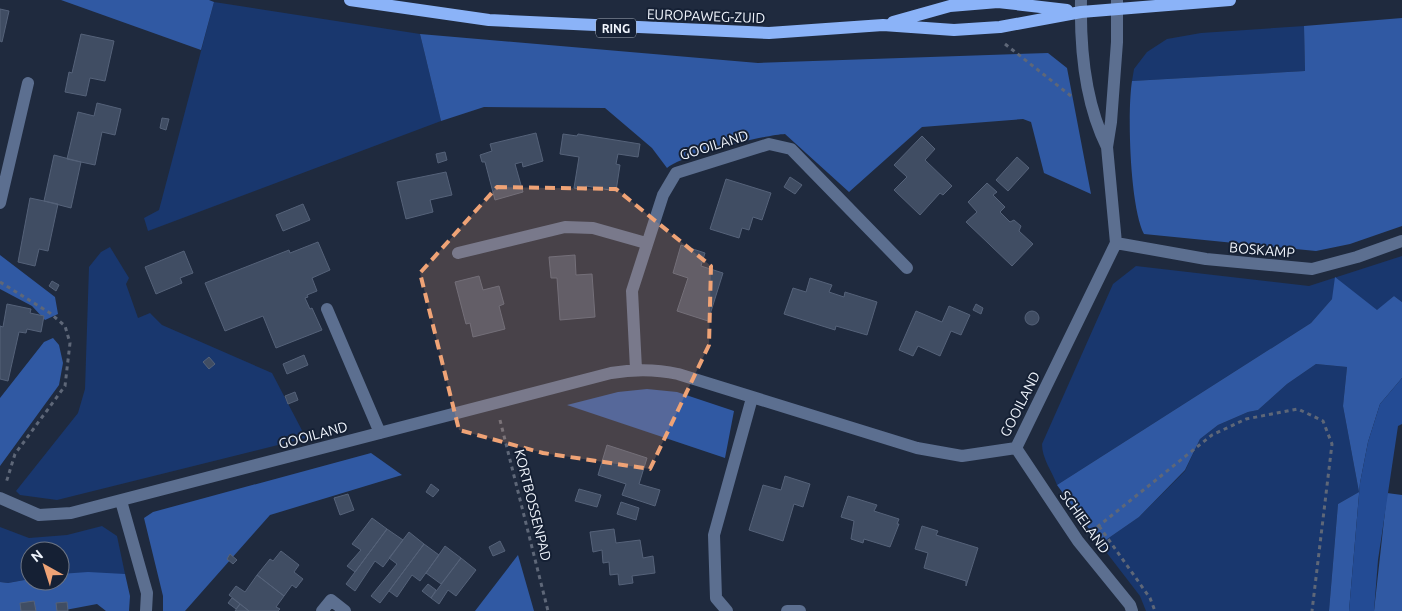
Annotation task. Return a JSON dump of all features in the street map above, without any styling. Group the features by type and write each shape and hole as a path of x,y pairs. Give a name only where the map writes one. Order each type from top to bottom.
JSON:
{"main road":[{"name":"EUROPAWEG-ZUID","path":"350,0 489,20 623,28 769,33 883,25 954,30 1000,27 1081,6"},
{"name":"EUROPAWEG-ZUID","path":"883,25 950,6 998,2 1081,6 1230,0"}],"street":[{"path":"1116,243 1107,147 1111,122 1117,4"},
{"path":"1081,6 1084,66 1098,128 1107,147"},
{"path":"0,203 28,83"},
{"name":"GOOILAND","path":"636,369 632,291 663,195 676,173 769,144 791,149 907,268"},
{"path":"458,253 565,227 593,228 646,243"},
{"name":"BOSKAMP","path":"1116,243 1206,259 1277,267 1312,268 1357,257 1402,241"},
{"name":"GOOILAND","path":"0,498 39,515 71,513 611,373 636,369 678,374 917,448 962,456 1016,448 1116,243"},
{"path":"327,309 380,433"},
{"path":"727,611 716,598 714,535 752,398"},
{"name":"SCHIELAND","path":"1016,448 1078,541 1130,605 1132,611"},
{"path":"121,501 147,593 146,611"},
{"path":"322,611 331,600 345,611"},
{"path":"787,611 800,611"}],"path":[{"path":"1000,27 1000,35 1007,46 1094,113"},
{"path":"0,282 50,313 65,326 70,343 65,386 15,454 0,498"},
{"name":"KORTBOSSENPAD","path":"496,404 548,611"},
{"path":"1078,541 1212,435 1246,420 1298,408 1323,421 1332,444 1312,611"},
{"path":"1099,526 1150,598 1155,611"}],"highlighted area":[{"path":"497,187 616,189 711,266 709,345 650,469 543,453 459,430 420,273"}],"shaded area":[{"path":"61,0 209,0 214,2 201,50"},
{"path":"214,2 420,34 441,121 148,231 144,218 159,210"},
{"path":"1402,18 1402,226 1350,244 1316,251 1144,234 1139,221 1131,159 1130,115 1132,81 1305,71 1304,26"},
{"path":"1304,26 1305,71 1132,81 1134,69 1147,52 1167,39 1201,33"},
{"path":"420,34 758,63 1048,53 1067,68 1091,194 1044,173 1031,122 1023,119 922,127 849,192 785,134 724,146 689,157 667,168 652,148 605,108 484,107 441,121"},
{"path":"110,247 129,278 126,284 138,318 150,313 162,325 272,373 306,438 57,500 20,495 16,491 78,413 85,389 89,267 101,252"},
{"path":"0,255 55,297 58,314 45,320 32,306 0,289"},
{"path":"1402,256 1402,302 1394,296 1377,311 1332,299 1311,323 1057,485 1045,460 1042,444 1113,284 1136,266 1309,286"},
{"path":"1335,277 1377,310 1394,296 1402,302 1402,378 1380,404 1368,442 1360,483 1349,611 1329,611 1338,504 1359,492 1343,406 1347,367 1316,364 1287,384 1258,410 1248,412 1218,425 1200,439 1185,470 1139,517 1100,544 1057,485 1311,323 1332,299"},
{"path":"53,338 59,345 63,363 59,385 0,466 0,398 44,342"},
{"path":"1316,364 1347,367 1343,406 1359,492 1338,504 1329,611 1146,611 1140,596 1100,544 1139,517 1185,471 1200,439 1218,425 1248,412 1258,410 1287,384"},
{"path":"1402,378 1402,424 1398,426 1378,560 1374,611 1349,611 1360,483 1368,442 1380,404"},
{"path":"647,389 677,392 734,411 725,458 567,405 618,392"},
{"path":"371,453 402,475 270,515 185,611 163,611 163,596 144,518 153,512"},
{"path":"1387,493 1402,495 1402,611 1374,611"},
{"path":"102,526 117,536 125,574 70,574 70,541 20,541 20,581 0,582 0,527 29,538 67,535"},
{"path":"518,555 534,611 475,611"},
{"path":"88,572 125,574 130,596 129,611 106,611 97,604 60,611 0,611 0,582 20,581 20,591 70,591 70,573"}],"building":[{"path":"0,9 9,11 2,42 0,41"},
{"path":"81,34 114,41 105,81 90,78 86,96 65,92 69,72 72,73"},
{"path":"97,103 121,109 115,135 102,132 95,165 67,159 78,112 94,116"},
{"path":"162,118 169,119 166,130 160,128"},
{"path":"536,133 543,161 523,167 522,162 515,164 523,192 495,200 485,162 482,162 480,155 492,151 490,144"},
{"path":"563,134 577,136 578,134 640,144 638,157 618,154 616,164 620,165 616,191 586,186 586,190 574,188 579,157 560,154"},
{"path":"922,136 935,149 925,160 952,186 943,195 940,193 920,215 894,190 907,177 894,165"},
{"path":"445,152 447,160 438,163 436,154"},
{"path":"54,155 81,162 71,208 44,201"},
{"path":"1017,157 1029,168 1008,191 996,180"},
{"path":"446,172 452,195 430,200 433,212 406,219 397,182"},
{"path":"790,177 802,185 795,194 784,187"},
{"path":"726,179 771,193 762,220 753,217 749,230 742,228 739,238 710,229"},
{"path":"987,183 997,192 993,195 1005,207 1000,212 1010,222 1014,220 1021,226 1019,231 1033,244 1012,266 966,222 977,212 968,202"},
{"path":"30,198 58,204 48,251 39,249 35,266 18,262"},
{"path":"303,204 310,220 283,231 276,215"},
{"path":"318,242 330,270 312,278 317,291 307,295 308,297 305,298 322,330 276,348 263,316 225,331 205,283 289,250 290,253"},
{"path":"681,245 705,253 701,266 723,273 708,321 677,311 688,278 673,273"},
{"path":"184,251 193,273 180,278 182,283 156,294 145,267"},
{"path":"575,255 576,275 592,274 595,317 560,320 557,278 551,278 549,257"},
{"path":"479,276 483,290 499,286 504,304 499,306 505,329 473,337 470,323 466,324 455,282"},
{"path":"810,278 832,285 829,292 844,297 845,292 877,302 867,335 836,326 835,330 784,314 793,288 806,292"},
{"path":"52,281 59,285 56,291 49,286"},
{"path":"7,304 31,309 30,313 44,316 41,332 27,329 26,333 19,332 8,381 0,379 0,326 3,327"},
{"path":"976,304 983,308 981,314 973,310"},
{"path":"949,306 970,315 961,335 951,331 940,356 918,346 913,356 899,350 916,311 942,322"},
{"path":"1029,311 1035,311 1039,318 1035,325 1029,325 1025,321 1025,315"},
{"path":"304,355 308,365 287,374 283,364"},
{"path":"209,357 215,364 209,369 203,362"},
{"path":"295,392 298,400 288,404 285,396"},
{"path":"607,445 647,458 639,484 660,490 655,506 622,495 626,484 598,475"},
{"path":"785,476 810,484 803,507 794,504 783,541 749,530 763,485 781,490"},
{"path":"431,484 439,490 433,497 426,492"},
{"path":"579,489 601,495 597,507 575,501"},
{"path":"348,494 354,510 340,515 334,498"},
{"path":"848,496 877,505 874,511 899,519 897,524 899,524 890,547 864,539 863,543 851,539 854,521 841,517"},
{"path":"621,502 639,508 636,520 617,514"},
{"path":"372,518 387,529 355,572 347,566 361,550 352,544"},
{"path":"922,526 938,531 936,535 978,548 966,586 966,581 924,568 928,553 915,549"},
{"path":"387,529 403,540 383,567 375,561 355,591 346,584"},
{"path":"614,529 616,543 640,540 643,558 653,556 655,573 632,576 633,583 619,585 618,574 610,575 609,562 603,563 602,550 593,552 590,532"},
{"path":"409,532 424,544 380,603 371,596 397,564 389,558"},
{"path":"500,541 505,551 493,556 489,547"},
{"path":"424,544 439,555 420,581 412,575 397,597 389,591"},
{"path":"445,546 461,558 441,584 426,573"},
{"path":"281,551 299,565 294,572 303,579 296,588 292,585 284,596 257,575 270,559 273,561"},
{"path":"230,554 237,560 233,564 227,559"},
{"path":"461,558 476,570 456,596 448,590 439,604 431,598"},
{"path":"257,575 284,596 276,607 280,609 278,611 249,611 229,595 236,586 245,592"},
{"path":"428,584 436,590 431,598 422,591"},
{"path":"232,598 240,604 236,609 228,603"},
{"path":"34,601 36,611 21,611 20,603"},
{"path":"67,602 68,611 57,611 56,603"},
{"path":"240,604 249,611 235,611"}]}
